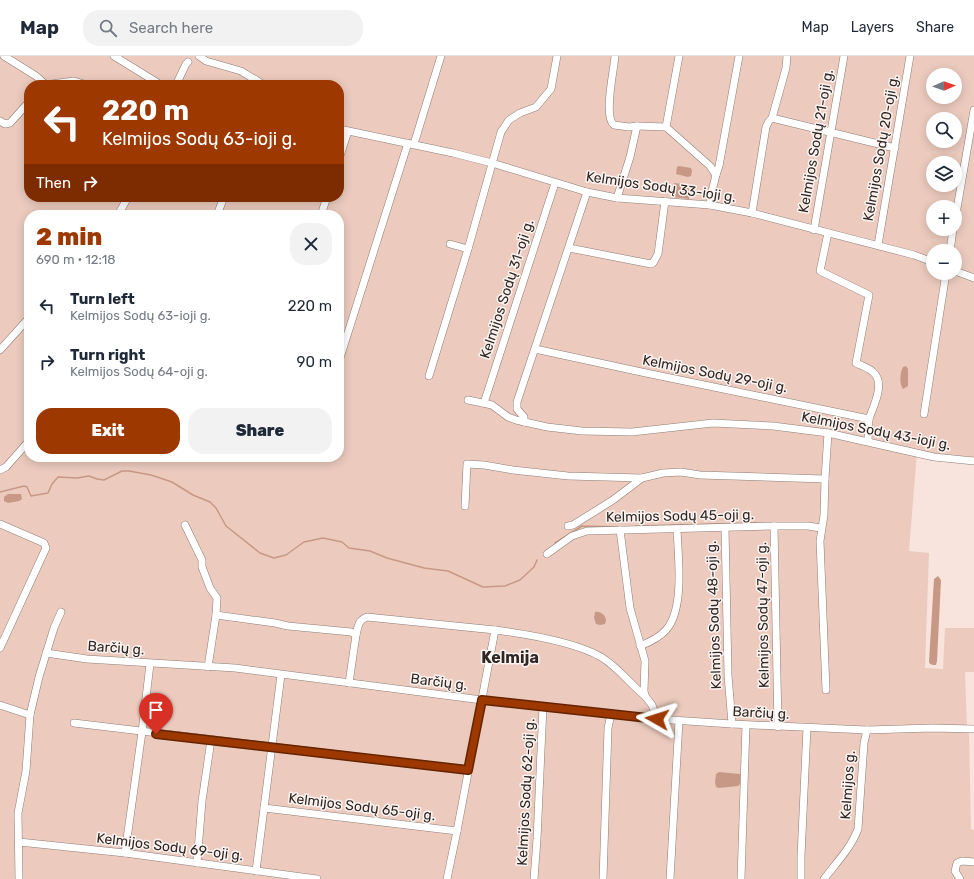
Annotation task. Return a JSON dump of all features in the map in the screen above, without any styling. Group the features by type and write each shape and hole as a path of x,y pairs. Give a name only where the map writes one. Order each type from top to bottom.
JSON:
{"street":[{"path":"4,56 36,76 40,80"},
{"path":"114,56 153,80"},
{"path":"199,56 206,61 241,71 256,80"},
{"path":"344,346 441,56"},
{"path":"429,376 468,249 501,132 506,123 520,113 536,106 551,89 557,56"},
{"path":"615,56 609,107 610,120 614,125 629,127 666,127 710,166 716,175"},
{"path":"666,127 679,56"},
{"path":"710,205 712,190 719,166 739,56"},
{"path":"752,213 766,127 769,120 772,118 786,68 787,56"},
{"name":"Kelmijos Sodų 21-oji g.","path":"814,230 844,56"},
{"name":"Kelmijos Sodų 20-oji g.","path":"878,245 910,56"},
{"path":"178,80 188,62"},
{"path":"0,121 5,124 10,123 24,108"},
{"path":"958,200 974,110"},
{"path":"772,118 895,148"},
{"path":"617,198 630,157 637,126"},
{"name":"Kelmijos Sodų 33-ioji g.","path":"344,130 492,163 587,192 617,198 710,205 752,213 814,230 878,245 926,259"},
{"path":"344,143 348,131"},
{"name":"Kelmijos Sodų 31-oji g.","path":"484,403 555,183"},
{"path":"524,422 524,417 517,409 517,402 587,192"},
{"path":"569,248 651,264 655,261 658,254 665,201"},
{"path":"828,233 820,271 869,295 856,363 874,372 879,387 869,419 868,441"},
{"path":"450,244 468,249"},
{"path":"962,274 974,278"},
{"path":"924,414 945,280"},
{"path":"0,350 24,324"},
{"name":"Kelmijos Sodų 29-oji g.","path":"535,349 638,372 869,419"},
{"name":"Kelmijos Sodų 43-ioji g.","path":"468,400 496,407 508,417 547,427 582,431 632,432 713,423 772,426 828,433 934,457 974,461"},
{"path":"826,690 820,541 824,515 828,433"},
{"path":"0,470 6,467 24,447"},
{"path":"465,506 467,464 568,476 642,478 663,473 681,472 825,479"},
{"path":"568,526 573,525 613,500 642,478"},
{"path":"0,524 44,543 46,548 0,648"},
{"path":"186,525 202,560 202,567 210,588 217,598 216,615 208,667"},
{"name":"Kelmijos Sodų 45-oji g.","path":"547,554 577,533 587,531 774,526 808,526 821,528"},
{"name":"Kelmijos Sodų 47-oji g.","path":"774,526 778,727"},
{"name":"Kelmijos Sodų 48-oji g.","path":"725,528 728,675 732,724"},
{"path":"640,646 660,636 667,630 673,618 679,592 677,529"},
{"path":"620,530 630,608 645,661 645,696"},
{"path":"19,879 18,813 26,771 30,715 46,653 61,612"},
{"path":"216,615 288,626 351,632 356,635"},
{"path":"349,683 359,622 367,617 495,630 534,636 576,647 594,654 611,665 645,696 652,705 657,719"},
{"path":"447,879 495,630"},
{"name":"Barčių g.","path":"46,653 87,659 235,668 482,700 679,721 778,727 867,730 932,728 974,729"},
{"path":"125,853 150,664"},
{"path":"256,871 281,675"},
{"path":"0,705 30,715"},
{"name":"Kelmijos Sodų 62-oji g.","path":"534,879 537,846 543,706"},
{"path":"603,879 608,728 611,714"},
{"path":"670,879 679,721"},
{"path":"74,724 468,770"},
{"path":"741,879 746,725"},
{"path":"801,879 807,728"},
{"name":"Kelmijos g.","path":"824,879 847,850 858,829 864,743 867,730"},
{"path":"197,862 202,801 211,740"},
{"name":"Kelmijos Sodų 65-oji g.","path":"264,808 457,831"},
{"name":"Kelmijos Sodų 69-oji g.","path":"19,842 125,853 318,879"},
{"path":"960,879 955,871 957,862 974,862"}],"shaded area":[{"path":"0,56 974,56 974,458 917,452 909,551 929,553 925,668 943,669 945,628 974,628 974,672 965,672 967,725 969,732 971,829 974,830 974,879 0,879"},
{"path":"677,167 691,168 691,176 688,177 676,174"},
{"path":"674,183 691,185 689,199 672,197"},
{"path":"906,366 908,369 908,386 903,389 900,381 902,369"},
{"path":"8,494 21,494 22,499 8,503 4,501 4,497"},
{"path":"938,576 941,580 937,661 936,665 933,665 929,662 934,579"},
{"path":"595,612 599,612 605,616 605,624 596,624 594,618"},
{"path":"719,772 740,774 741,783 738,786 716,787 716,774"}],"waterway":[{"path":"0,492 24,486 27,487 31,496 48,493 52,484 58,477 77,478 89,476 104,480 122,471 129,471 151,475 172,482 193,495 210,502 216,508 226,526 260,553 274,558 286,555 304,542 323,538 342,542 349,548 370,551 387,558 424,568 448,571 483,587 505,586 520,580 534,567 537,560"},
{"path":"636,526 756,523"},
{"path":"555,543 582,526 618,527"}],"district":[{"name":"Kelmija","path":"510,657"}],"route":[{"path":"156,734 468,770 482,700 657,719"}]}
